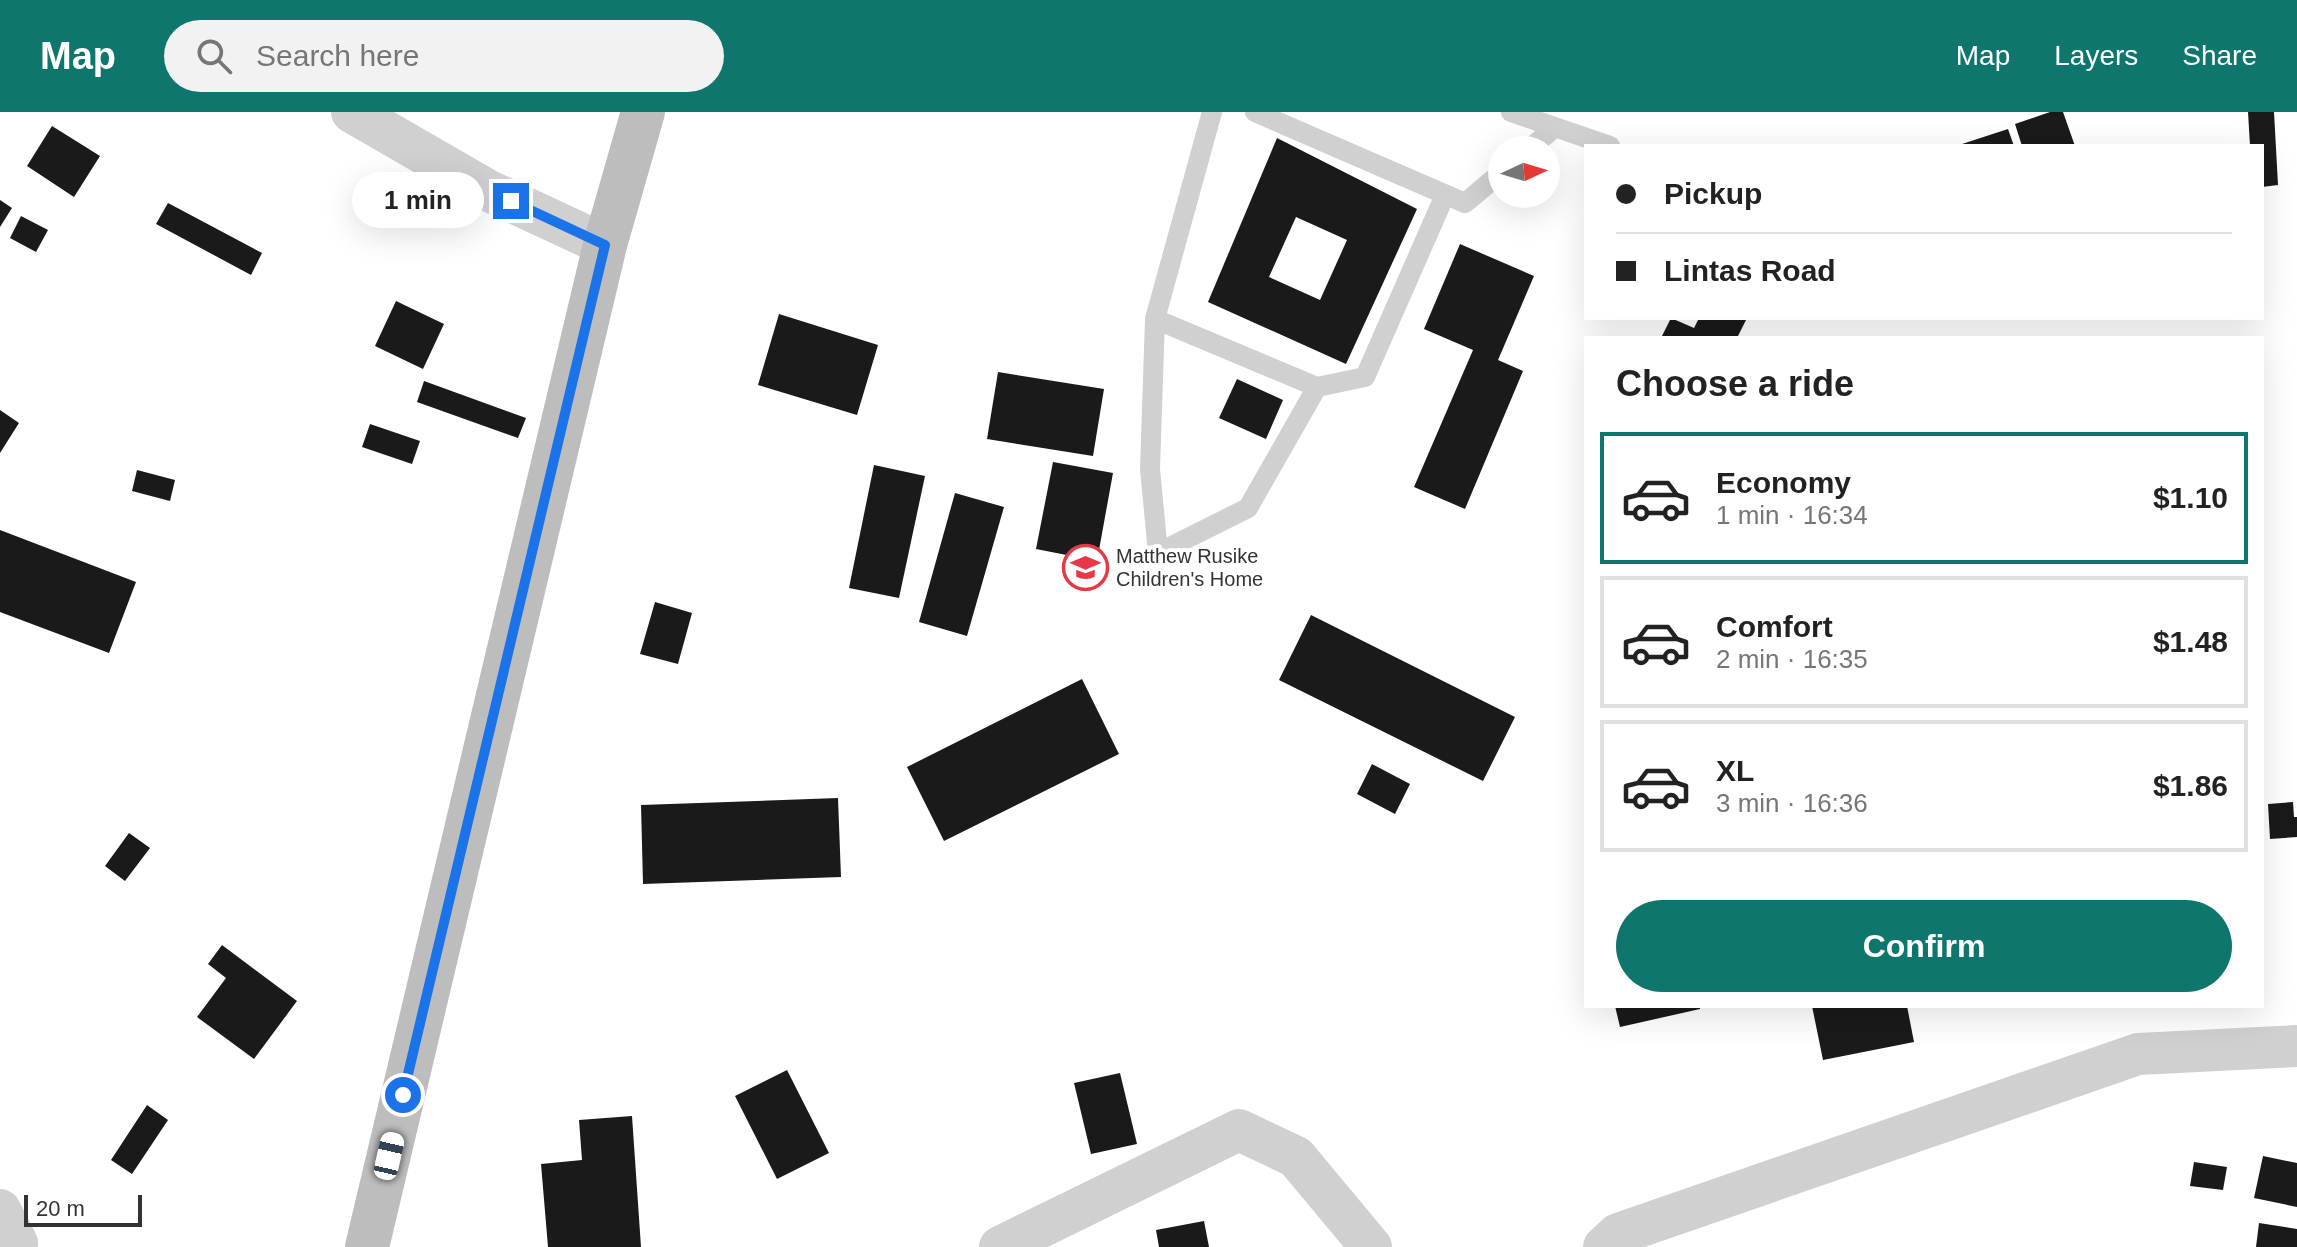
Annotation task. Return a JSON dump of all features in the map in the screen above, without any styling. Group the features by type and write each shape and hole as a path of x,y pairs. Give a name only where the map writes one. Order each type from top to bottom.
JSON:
{"street":[{"path":"352,112 487,190 605,245"},
{"path":"367,1247 605,245 643,112"},
{"path":"1604,1247 1618,1234 2138,1054 2297,1046"},
{"path":"1000,1247 1239,1130 1296,1157 1371,1247"},
{"path":"0,1210 17,1243 15,1247"}],"lane":[{"path":"1212,112 1155,319 1150,469 1158,553 1248,508 1317,387"},
{"path":"1255,112 1465,203 1488,184"},
{"path":"1511,112 1604,144"},
{"path":"1545,136 1554,128"},
{"path":"1155,319 1317,387 1365,377 1445,195"}],"building":[{"path":"2050,112 2063,112 2074,144 2021,144 2015,124"},
{"path":"2248,112 2274,112 2278,185 2264,187 2264,144 2250,144"},
{"path":"52,126 100,156 74,197 27,166"},
{"path":"2008,129 2013,144 1962,144"},
{"path":"1277,138 1417,209 1346,364 1208,302","holes":["1296,217 1347,240 1320,300 1269,277"]},
{"path":"0,200 12,208 0,227"},
{"path":"168,203 262,253 251,275 156,224"},
{"path":"21,216 48,230 36,252 10,238"},
{"path":"1460,244 1534,276 1498,360 1523,371 1465,509 1414,487 1473,350 1424,329"},
{"path":"396,301 444,324 423,369 375,346"},
{"path":"779,314 878,345 857,415 758,385"},
{"path":"1670,320 1694,328 1698,320 1746,320 1738,336 1662,336"},
{"path":"998,372 1104,389 1093,456 987,439"},
{"path":"1237,379 1283,400 1266,439 1219,418"},
{"path":"424,381 526,418 518,438 417,402"},
{"path":"0,410 19,423 0,453"},
{"path":"370,424 420,441 412,464 362,447"},
{"path":"1053,462 1113,473 1097,561 1036,549"},
{"path":"874,465 925,476 899,598 849,588"},
{"path":"137,470 175,480 170,501 132,491"},
{"path":"955,493 1004,507 967,636 919,622"},
{"path":"0,530 136,582 109,653 0,612"},
{"path":"655,602 692,613 678,664 640,654"},
{"path":"1311,615 1515,717 1483,781 1279,680"},
{"path":"1082,679 1119,754 944,841 907,767"},
{"path":"1372,764 1410,784 1395,814 1357,794"},
{"path":"838,798 841,877 643,884 641,805"},
{"path":"2293,802 2297,837 2270,839 2268,804"},
{"path":"129,833 150,848 125,881 105,866"},
{"path":"222,945 297,1001 254,1059 197,1017 226,978 208,964"},
{"path":"1615,1008 1700,1008 1700,1009 1620,1027"},
{"path":"1812,1008 1907,1008 1914,1042 1823,1060"},
{"path":"787,1070 829,1153 777,1179 735,1096"},
{"path":"1120,1073 1137,1144 1091,1154 1074,1083"},
{"path":"147,1105 168,1120 132,1174 111,1160"},
{"path":"632,1116 641,1247 548,1247 541,1164 582,1160 579,1120"},
{"path":"2263,1156 2297,1163 2297,1207 2254,1198"},
{"path":"2194,1162 2227,1167 2223,1190 2190,1186"},
{"path":"1204,1221 1209,1247 1159,1247 1156,1230"},
{"path":"2259,1223 2297,1229 2297,1247 2256,1247"}],"place":[{"name":"Matthew Rusike Children's Home","path":"1085,567"}],"route":[{"path":"403,1095 605,245 511,201"}]}
